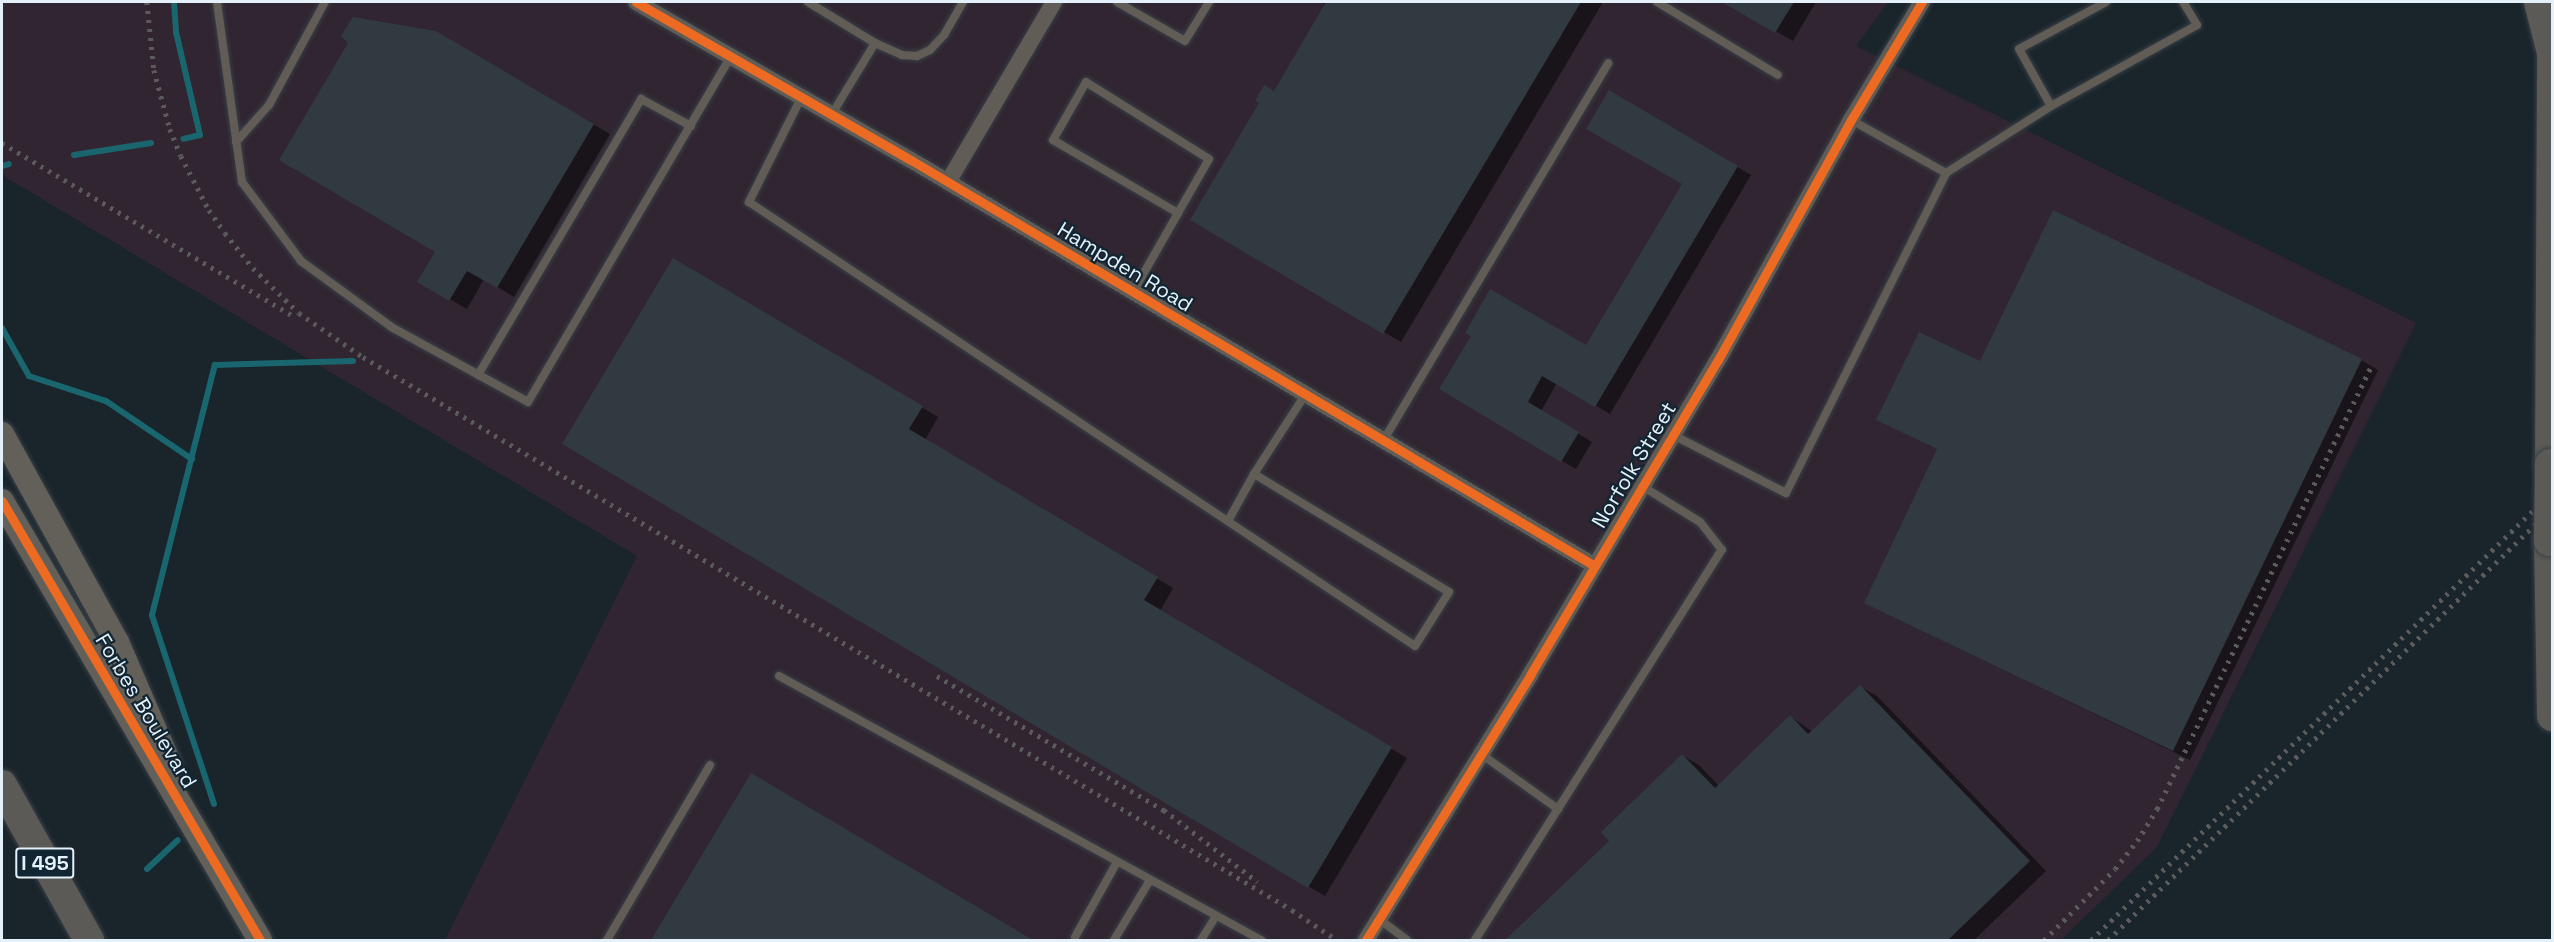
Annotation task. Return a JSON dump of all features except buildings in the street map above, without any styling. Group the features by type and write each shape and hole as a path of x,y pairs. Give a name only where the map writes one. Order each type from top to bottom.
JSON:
{"highway":[{"path":"2539,2 2552,53"},
{"path":"2553,47 2549,541 2553,716"},
{"name":"I 495","path":"2,785 89,940"}],"street":[{"name":"Hampden Road","path":"636,2 802,96 1595,566"},
{"path":"948,182 1054,2"},
{"name":"Norfolk Street","path":"1366,940 1673,435 1851,120 1922,2"},
{"name":"Forbes Boulevard","path":"2,434 117,642 199,833"},
{"name":"Forbes Boulevard","path":"2,501 135,732 199,833 260,940"}],"lane":[{"path":"216,2 242,182 302,261 393,328 528,402 731,56"},
{"path":"236,142 269,105 325,2"},
{"path":"808,2 875,43 902,55 917,56 930,50 944,35 963,2"},
{"path":"1117,2 1185,42 1209,2"},
{"path":"1657,2 1778,75"},
{"path":"2051,106 2019,49 2106,2"},
{"path":"1673,435 1786,493 1946,173 2051,106 2197,26 2183,2"},
{"path":"832,114 875,43"},
{"path":"1383,442 1608,63"},
{"path":"1133,292 1209,159 1086,82 1053,140 1178,213"},
{"path":"802,96 749,202 1415,646 1449,592 1254,474"},
{"path":"478,375 641,99 692,126"},
{"path":"1851,120 1946,173"},
{"path":"1228,521 1254,474 1305,395"},
{"path":"1474,940 1722,550 1700,522 1642,486"},
{"path":"779,676 1216,916 1251,938 1261,940"},
{"path":"1481,753 1558,809"},
{"path":"607,940 710,765"},
{"path":"1075,937 1117,862"},
{"path":"1114,940 1150,880"},
{"path":"1201,940 1216,916"},
{"path":"1379,920 1407,940"}],"shaded area":[{"path":"2,2 1888,2 1856,46 2416,323 2157,847 2061,940 445,940 637,556 2,175"}],"waterway":[{"path":"174,2 176,32 200,135 183,139"},
{"path":"74,155 151,143"},
{"path":"2,166 9,164"},
{"path":"2,328 29,376 106,401 192,459"},
{"path":"214,804 152,615 215,365 353,361"},
{"path":"147,869 178,840"}],"railway":[{"path":"147,2 154,70 170,129 181,156 209,210 225,233 253,268 299,313 363,357 1292,910 1337,940"},
{"path":"2,143 293,316"},
{"path":"2044,940 2115,869 2137,841 2157,809 2371,367"},
{"path":"2091,940 2552,492"},
{"path":"2108,940 2552,508"},
{"path":"937,676 1164,810 1258,882"}],"cycle path":[{"path":"636,2 911,160 1595,566"},
{"path":"1366,940 1530,675 1718,360 1851,120 1922,2"},
{"path":"2,501 260,940"}]}
